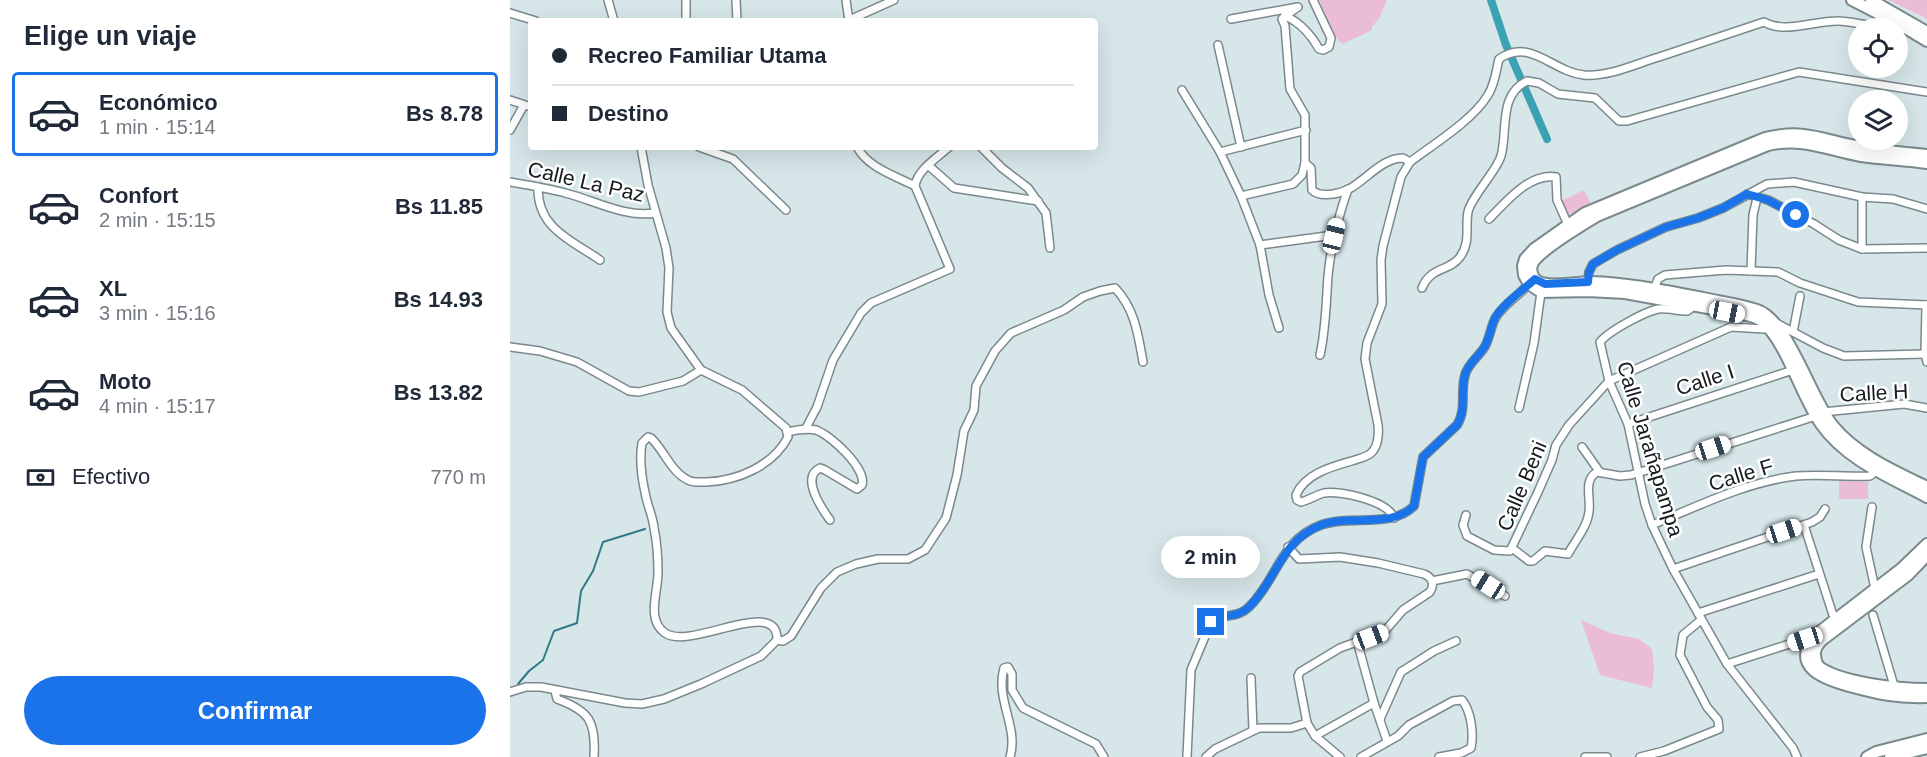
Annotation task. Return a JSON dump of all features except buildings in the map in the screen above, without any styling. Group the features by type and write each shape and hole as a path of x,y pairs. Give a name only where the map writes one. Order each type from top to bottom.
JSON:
{"main road":[{"path":"1851,0 1894,18"},
{"path":"1871,0 1897,18"},
{"path":"1908,24 1927,32"},
{"path":"1908,26 1927,41"},
{"path":"1819,414 1795,357 1771,325 1755,318 1653,293 1626,284 1541,292 1523,271 1525,259 1534,249 1570,228 1584,213 1765,138 1806,134 1881,154 1927,163"},
{"path":"1881,154 1927,155"},
{"path":"1532,282 1588,287"},
{"path":"1771,325 1793,370 1819,414 1879,467 1927,497"},
{"path":"1879,467 1927,488"},
{"path":"1880,591 1927,544"},
{"path":"1927,555 1908,575 1880,591 1813,643 1815,659 1823,670 1895,693 1927,697"},
{"path":"1895,693 1927,689"},
{"path":"1867,757 1876,752 1927,739"},
{"path":"1890,757 1927,748"}],"street":[{"path":"608,0 613,18"},
{"path":"686,0 686,18"},
{"path":"736,0 737,18"},
{"path":"846,0 848,18"},
{"path":"855,18 894,0"},
{"path":"1285,16 1297,21 1313,38 1319,49 1329,47 1331,38 1313,0"},
{"path":"1231,19 1298,7 1282,20 1285,26 1290,89 1305,115 1306,130 1305,163 1302,175 1293,184 1241,196"},
{"path":"510,13 528,19"},
{"path":"1394,518 1386,508 1345,494 1326,493 1301,502 1297,500 1296,495 1299,487 1311,477 1367,456 1375,448 1379,435 1365,359 1366,343 1382,304 1383,246 1401,177 1410,162 1466,120 1488,96 1494,83 1499,59 1518,51 1533,54 1574,73 1585,75 1611,72 1764,22 1774,28 1838,21 1848,22"},
{"path":"1218,45 1241,147"},
{"path":"1422,288 1430,274 1456,261 1462,254 1468,235 1468,211 1500,160 1506,111 1514,90 1527,81 1539,83 1558,94 1594,98 1619,121 1627,121 1798,72 1927,92"},
{"path":"1182,90 1220,152 1241,196 1260,245 1269,295 1279,328"},
{"path":"510,100 527,106 510,130"},
{"path":"1220,152 1306,130"},
{"path":"642,150 655,213 666,248 669,268 668,321 701,370 742,390 788,432 786,441 776,455 768,461 737,477 712,482 687,480 651,438 648,437 642,442 645,495 654,526 656,545 658,575 655,618 658,627 665,634 682,638 737,625 765,622 770,623 776,630 777,640"},
{"path":"707,150 733,159 786,210"},
{"path":"722,150 722,156"},
{"path":"859,150 876,167 915,186"},
{"path":"806,428 817,407 833,360 861,313 871,303 950,269 915,186 915,181 921,172 946,150"},
{"path":"984,150 1002,168 1028,188 1038,201 1046,213 1050,248"},
{"path":"1305,163 1311,168 1312,190 1316,194 1324,195 1348,189 1394,159 1403,158 1410,162"},
{"path":"928,165 954,188 1038,201"},
{"path":"1489,219 1523,186 1547,175 1557,177 1557,200 1570,228"},
{"name":"Calle La Paz","path":"510,182 538,187 634,213 655,213"},
{"path":"1588,287 1589,272 1593,264 1617,250 1666,227 1723,208 1767,184 1794,182 1862,197 1893,199 1927,209"},
{"path":"538,187 542,209 550,225 600,260"},
{"path":"1320,355 1326,325 1334,236 1348,189"},
{"path":"1747,194 1768,200 1839,240 1862,249 1927,248"},
{"path":"1862,197 1862,249"},
{"path":"1751,271 1753,215 1757,198"},
{"path":"1260,245 1334,236"},
{"path":"1609,381 1731,327 1764,329 1780,323 1823,348 1844,356 1926,358 1927,305 1866,304 1800,283 1778,272 1726,270 1665,275 1658,279 1653,293"},
{"path":"1187,757 1191,670 1214,619 1237,615 1251,606 1288,547 1311,530 1328,523 1348,519 1394,518 1402,516 1414,506 1423,457 1457,425 1463,412 1467,369 1485,347 1494,320 1501,309 1532,282"},
{"path":"777,640 783,641 791,636 821,588 837,572 856,564 878,559 908,559 926,550 946,518 957,475 959,449 974,410 976,386 995,351 1011,333 1064,310 1083,297 1115,288 1126,300 1137,331 1143,362"},
{"path":"1519,408 1534,342 1541,292"},
{"path":"1793,332 1800,296"},
{"name":"Calle Jarañapampa","path":"1689,300 1690,309 1687,311 1659,309 1611,331 1600,342 1609,381 1628,424 1652,525 1673,569 1727,664 1793,748 1797,757"},
{"path":"510,347 540,351 577,362 629,391 639,392 683,381 701,370"},
{"name":"Calle I","path":"1628,424 1793,370"},
{"name":"Calle Beni","path":"1466,515 1463,525 1467,536 1494,550 1508,552 1512,548 1548,471 1556,445 1569,425 1609,381"},
{"name":"Calle H","path":"1599,471 1620,476 1638,473 1819,414 1904,405 1927,408"},
{"path":"788,432 806,428 818,431 834,442 863,476 862,486 857,489 820,468 814,472 813,489 820,506 830,520"},
{"path":"1512,548 1529,561 1533,561 1545,551 1568,554 1589,514 1588,486 1591,477 1599,471 1582,447"},
{"name":"Calle F","path":"1652,525 1758,484 1796,476 1870,476 1879,467"},
{"path":"1872,507 1866,547 1874,584 1880,591"},
{"path":"1673,569 1804,525 1820,517 1825,509"},
{"path":"1804,525 1818,574 1833,615 1838,622"},
{"path":"1288,547 1299,559 1340,557 1378,563 1424,574 1432,581 1430,592 1397,614 1388,629 1340,648 1300,672 1298,683 1307,723 1315,736 1340,757"},
{"path":"1432,581 1467,574 1505,596"},
{"path":"1640,757 1664,751 1719,729 1718,720 1707,706 1680,655 1683,635 1700,617 1818,574"},
{"path":"1873,615 1895,693"},
{"path":"1727,664 1805,639 1813,643"},
{"path":"510,692 526,687 541,687 625,703 642,704 664,699 761,656 777,640"},
{"path":"1357,641 1387,741"},
{"path":"1380,719 1401,672 1434,651 1456,641"},
{"path":"1010,757 1012,743 1010,726 1001,692 1004,668 1008,668 1012,674 1012,690 1023,708 1096,744 1104,757"},
{"path":"1251,678 1253,730"},
{"path":"555,691 557,699 573,705 590,718 594,757"},
{"path":"1361,757 1398,736 1409,725 1453,701 1462,700 1467,706 1473,739 1471,747 1461,753 1439,757"},
{"path":"1315,736 1374,703"},
{"path":"1206,757 1215,749 1253,730 1267,727 1291,728 1307,723"},
{"path":"1584,757 1608,757"}],"shaded area":[{"path":"1319,0 1387,0 1372,30 1343,44 1335,37"},
{"path":"1888,0 1927,0 1927,19 1924,17"},
{"path":"1584,190 1591,204 1568,215 1561,201"},
{"path":"1839,481 1868,482 1868,499 1839,499"},
{"path":"1581,620 1610,633 1639,639 1652,649 1654,669 1652,688 1600,675"}],"waterway":[{"path":"1491,0 1506,45 1547,139"},
{"path":"518,684 543,660 554,631 577,623 581,591 593,571 603,542 645,529"}],"route":[{"path":"1211,622 1217,618 1237,615 1251,606 1288,547 1311,530 1321,525 1348,519 1394,518 1402,516 1414,506 1417,501 1423,457 1461,419 1467,369 1485,347 1494,320 1501,309 1535,279 1545,284 1588,282 1593,264 1617,250 1666,227 1723,208 1747,194 1768,200 1796,215"}]}
